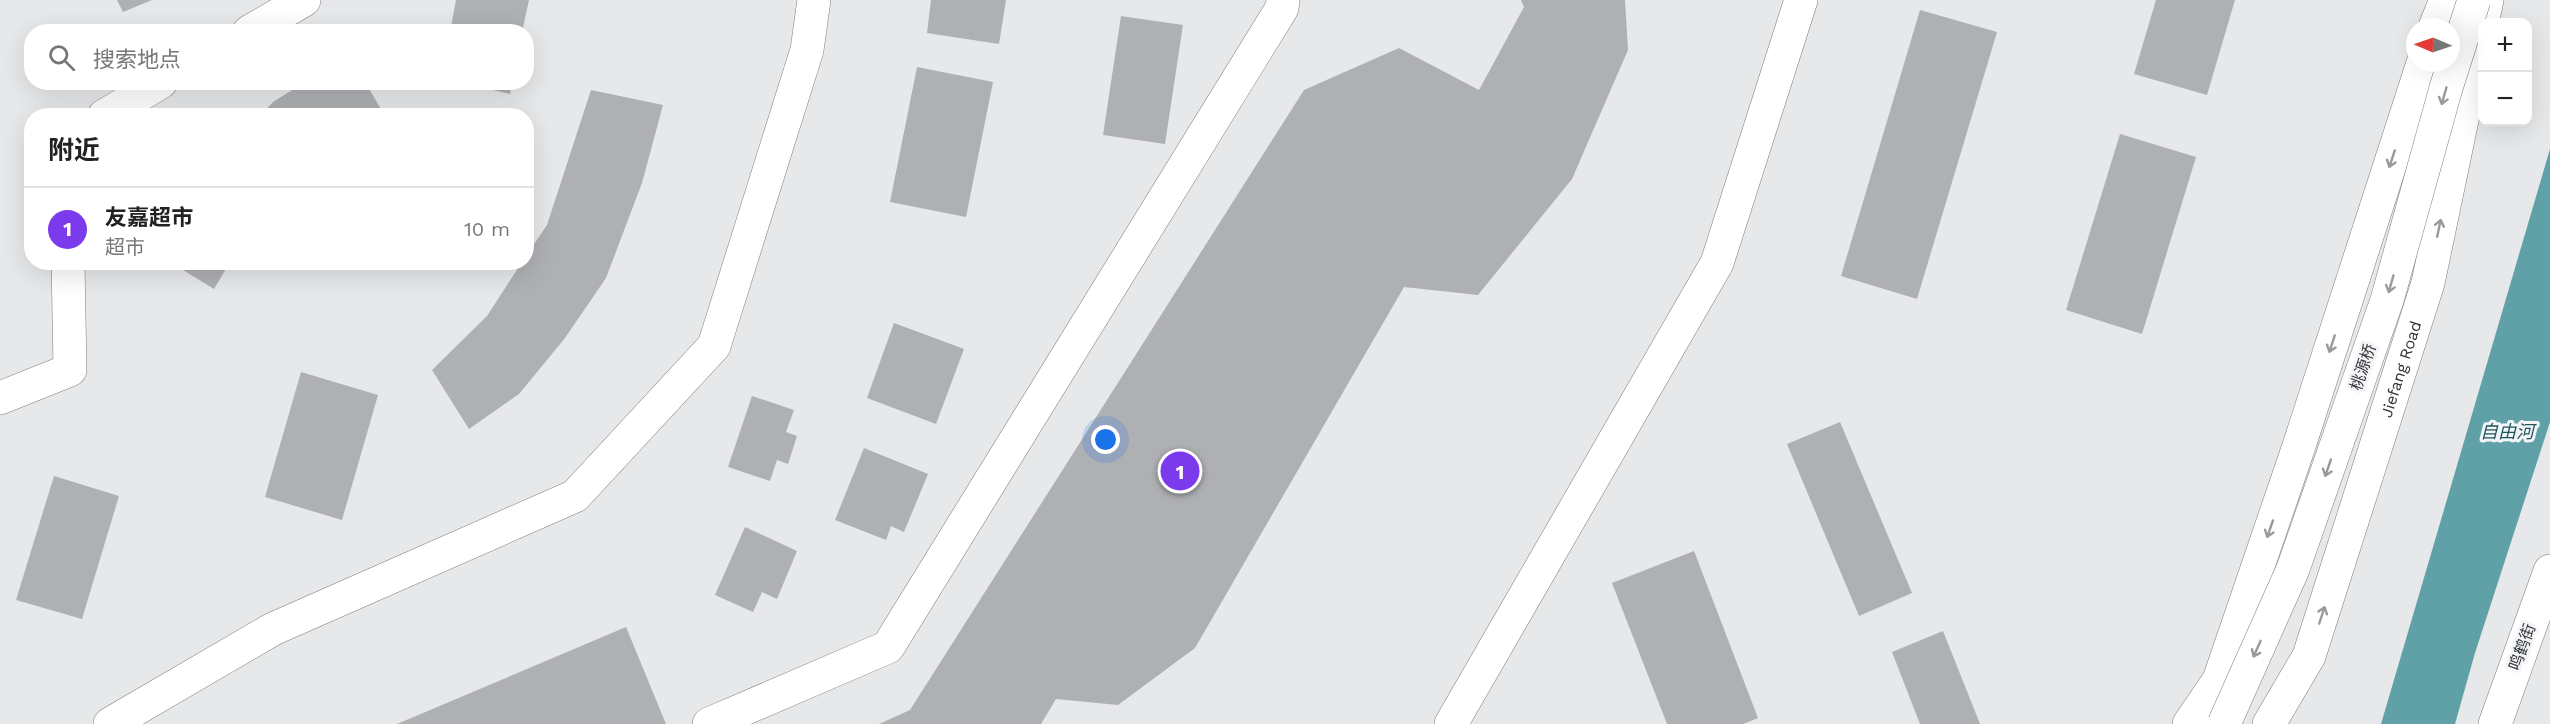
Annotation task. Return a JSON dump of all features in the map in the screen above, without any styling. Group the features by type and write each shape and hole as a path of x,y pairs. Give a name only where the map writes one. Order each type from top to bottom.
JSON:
{"street":[{"path":"263,24 304,0"},
{"path":"110,724 273,629 575,496 714,346 807,50 814,0"},
{"path":"709,724 888,647 1282,8 1283,0"},
{"path":"1451,724 1717,263 1801,0"},
{"path":"2439,18 2446,0"},
{"name":"桃源桥","path":"2224,724 2293,569 2387,300 2446,88 2474,0"},
{"name":"Jiefang Road","path":"2269,724 2308,656 2428,283 2487,0"},
{"path":"2189,724 2219,680 2299,446 2420,72"},
{"path":"117,108 148,90"},
{"path":"0,398 70,370 68,270"},
{"name":"鸣鹤街","path":"2495,724 2550,571"}],"water":[{"name":"自由河","path":"2550,149 2550,422 2475,653 2455,724 2381,724"}],"building":[{"path":"117,0 152,0 123,12"},
{"path":"456,0 529,0 524,24 452,24"},
{"path":"931,0 1006,0 999,44 927,33"},
{"path":"1521,0 1625,0 1628,50 1572,179 1478,295 1404,287 1195,648 1118,705 1056,699 1041,724 879,724 910,710 1304,90 1399,48 1479,90 1524,7"},
{"path":"2156,0 2235,0 2207,95 2134,74"},
{"path":"1920,10 1997,32 1917,299 1841,276"},
{"path":"1121,16 1183,25 1165,144 1103,135"},
{"path":"917,67 993,82 966,217 890,202"},
{"path":"292,90 370,90 380,108 267,108"},
{"path":"493,90 511,90 510,94"},
{"path":"591,90 663,105 642,183 606,278 565,338 519,394 469,429 432,370 487,316 517,270 534,270 534,244 547,225"},
{"path":"2120,134 2196,157 2142,334 2066,310"},
{"path":"183,270 225,270 214,289"},
{"path":"894,323 964,349 936,424 867,398"},
{"path":"301,372 378,395 342,520 265,497"},
{"path":"752,396 794,410 786,432 797,436 788,464 777,460 770,481 728,467"},
{"path":"1840,422 1912,593 1859,616 1787,444"},
{"path":"864,448 928,474 904,532 891,526 886,540 835,520"},
{"path":"54,476 119,496 82,619 16,600"},
{"path":"745,527 797,551 777,599 762,592 753,612 715,595"},
{"path":"1694,551 1758,718 1743,724 1667,724 1612,583"},
{"path":"626,627 666,724 397,724"},
{"path":"1943,631 1980,724 1920,724 1892,652"}],"place":[{"name":"友嘉超市","path":"1180,471"}]}
